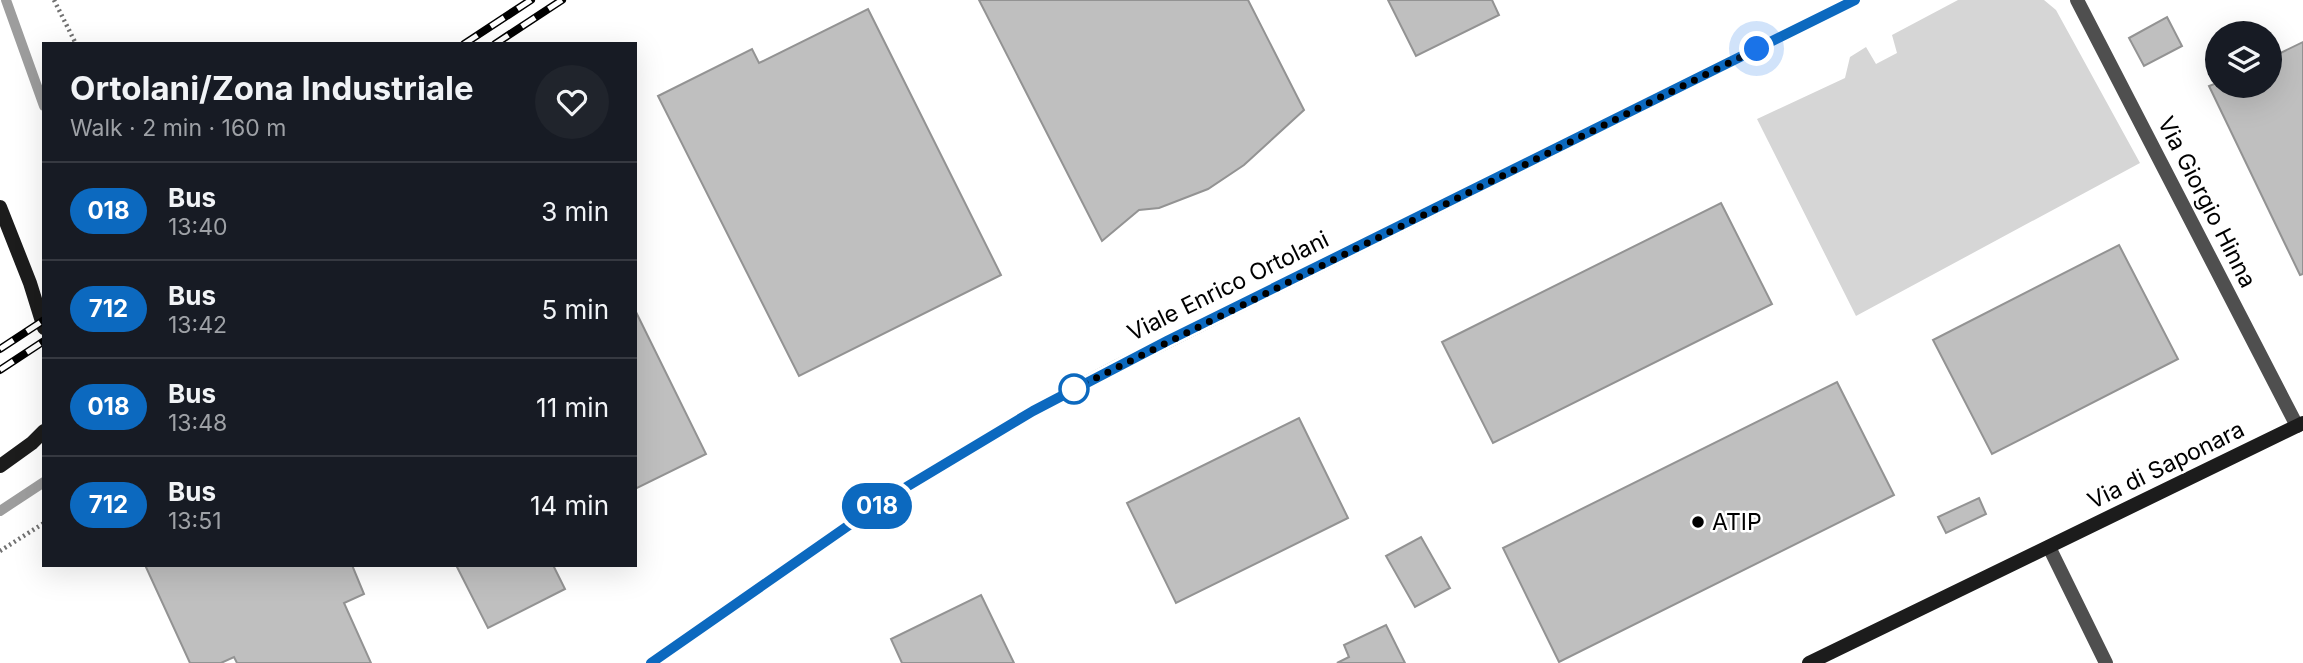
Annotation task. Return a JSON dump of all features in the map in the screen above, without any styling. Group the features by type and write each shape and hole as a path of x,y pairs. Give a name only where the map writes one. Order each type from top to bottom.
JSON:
{"street":[{"name":"Viale Enrico Ortolani","path":"651,663 888,498 1033,411 1130,360 1855,0"},
{"name":"Via Giorgio Hinna","path":"2077,0 2300,425"},
{"path":"0,207 30,282 42,321"},
{"name":"Via di Saponara","path":"1809,663 2300,425"},
{"path":"0,466 42,433"},
{"path":"2049,547 2106,663"}],"path":[{"path":"54,0 75,42"},
{"path":"0,551 42,524"}],"shaded area":[{"path":"1958,0 2044,0 2056,10 2140,163 1856,316 1757,119 1845,78 1850,57 1866,47 1876,64 1897,53 1892,35"}],"building":[{"path":"979,0 1248,0 1304,110 1244,165 1208,189 1159,208 1139,210 1102,241"},
{"path":"1388,0 1492,0 1499,15 1416,56"},
{"path":"868,9 1001,275 799,376 658,96 752,49 759,63"},
{"path":"2167,17 2182,46 2144,66 2129,38"},
{"path":"2303,42 2303,274 2300,275 2215,98 2282,98 2282,52"},
{"path":"1721,203 1772,304 1493,443 1442,342"},
{"path":"2119,245 2178,359 1992,454 1933,340"},
{"path":"637,314 706,454 637,488"},
{"name":"ATIP","path":"1837,382 1894,495 1559,662 1503,548"},
{"path":"1299,418 1348,518 1176,603 1127,503"},
{"path":"1979,498 1986,514 1946,533 1938,517"},
{"path":"1421,537 1450,588 1415,607 1386,556"},
{"path":"146,567 353,567 364,594 344,603 371,663 237,663 234,657 221,663 190,663"},
{"path":"457,567 554,567 565,589 488,628"},
{"path":"981,595 1014,663 902,663 891,639"},
{"path":"1386,625 1405,663 1337,663 1349,657 1344,645"}],"waterway":[{"path":"6,0 42,100"},
{"path":"0,511 42,483"}],"railway":[{"path":"467,42 531,0"},
{"path":"498,42 562,0"},
{"path":"0,349 42,321"},
{"path":"0,370 42,342"}],"bus line":[{"name":"018","path":"651,663 888,498 1033,411 1167,341 1855,0"}],"place":[{"name":"ATIP","path":"1698,522"}],"route":[{"path":"1074,389 1757,49"}]}
